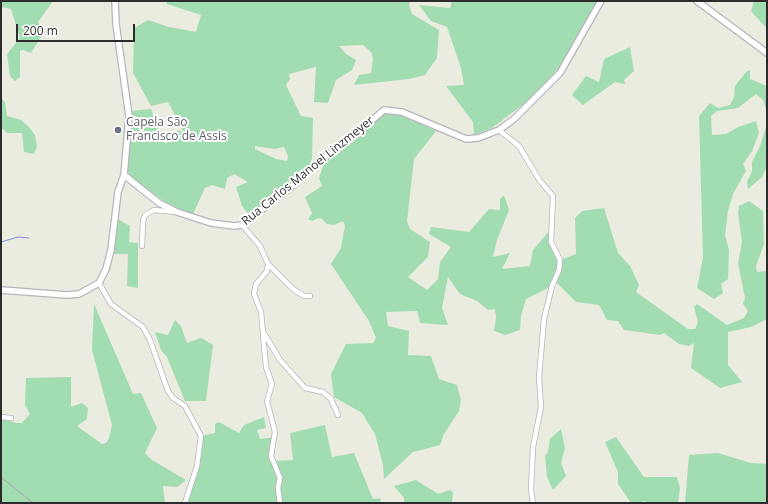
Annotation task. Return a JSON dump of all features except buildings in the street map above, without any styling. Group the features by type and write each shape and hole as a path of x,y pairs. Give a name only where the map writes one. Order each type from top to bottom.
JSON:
{"street":[{"path":"1,290 75,295 88,291 99,283 108,264 118,192 124,175 129,107 116,24 115,1"},
{"name":"Rua Carlos Manoel Linzmeyer","path":"124,175 159,203 177,212 218,224 234,226 242,225 296,183 321,159 355,135 384,110 402,112 466,139 478,138 500,130 514,119 560,73 601,1"},
{"path":"697,1 767,53"},
{"path":"500,130 519,146 540,181 552,194 554,206 551,217 551,242 560,260 559,270 552,286 544,319 539,378 541,406 533,447 531,490 533,503"},
{"path":"142,246 143,221 145,215 154,210 177,212"},
{"path":"242,225 260,246 268,264 293,289 304,296 310,296"},
{"path":"268,264 267,271 256,284 254,294 260,309 264,333 266,367 272,384 267,401 275,432 271,456 280,478 278,488 280,503"},
{"path":"99,283 111,304 143,327 150,340 168,391 173,398 185,406 201,436 197,466 185,503"},
{"path":"264,333 280,360 306,388 323,392 327,395 331,399 338,415"},
{"path":"1,417 11,418"}],"green space":[{"path":"1,1 53,1 38,22 43,34 31,53 23,50 20,51 20,77 15,81 10,76 7,54 20,38 11,9 1,7"},
{"path":"166,1 410,1 409,5 412,14 439,30 437,58 425,75 409,79 354,85 359,75 371,73 373,58 371,52 363,45 339,46 346,54 356,60 352,70 336,80 328,103 314,102 316,67 289,74 290,79 286,85 301,116 313,118 312,158 309,169 249,215 242,206 236,187 248,182 234,174 227,178 225,189 212,185 205,188 193,214 169,205 131,177 127,170 131,111 151,109 160,135 166,144 178,130 184,133 168,102 151,106 133,73 134,28 148,20 169,27 196,32 201,15 167,4","holes":["255,146 274,149 284,147 288,156 287,161 276,159 255,149"]},
{"path":"452,1 598,1 569,55 537,94 492,128 474,135 473,122 446,86 464,85 461,68 447,27 431,21 419,5 450,8"},
{"path":"754,1 767,1 767,29 751,11"},
{"path":"630,47 634,71 624,80 625,84 615,82 583,105 572,95 586,76 599,82 604,59"},
{"path":"750,70 750,79 767,86 767,112 763,100 756,94 738,108 717,111 711,116 712,135 726,134 738,127 756,121 759,133 752,151 743,164 746,171 733,194 728,211 725,235 729,250 728,279 721,284 723,293 714,299 697,288 703,258 699,116 710,103 718,108 730,105 734,97 735,86 746,72"},
{"path":"1,98 5,102 7,116 21,120 35,135 37,146 34,154 24,152 22,133 7,133 1,127"},
{"path":"384,112 396,112 436,131 414,159 407,221 410,229 430,242 428,257 408,277 427,290 438,279 440,262 451,247 429,234 431,227 469,232 489,209 500,210 500,199 504,195 509,210 497,240 493,257 510,253 502,269 530,266 533,250 551,229 551,242 560,260 576,254 575,218 582,211 604,208 618,253 630,266 639,285 636,292 688,329 695,329 698,322 694,307 697,304 727,325 744,318 748,311 743,304 745,298 738,263 742,242 738,213 739,206 749,201 763,211 764,244 756,266 757,272 767,271 767,319 751,327 728,332 728,365 742,382 720,388 691,368 694,343 689,346 679,344 664,333 660,335 624,330 618,321 607,320 599,305 576,302 555,281 552,286 526,299 521,316 520,330 505,335 494,331 496,317 495,309 488,310 477,301 460,294 448,277 442,308 448,325 420,323 417,311 386,312 388,326 409,331 408,355 431,356 439,379 457,385 461,400 459,411 444,434 440,445 413,452 384,479 383,465 375,434 362,413 334,397 331,374 346,344 373,343 376,338 369,321 331,264 341,248 345,226 343,221 334,225 327,224 322,219 318,218 313,221 308,219 312,213 305,197 322,186 319,178 324,164 321,160"},
{"path":"767,124 767,166 762,177 748,189 747,182 752,171 752,162 760,146"},
{"path":"118,219 130,226 129,242 138,243 138,288 127,286 128,254 114,254"},
{"path":"94,304 133,394 141,393 157,428 145,453 152,460 186,480 177,487 163,486 165,503 1,503 2,417 10,418 9,421 22,423 30,414 25,405 26,378 71,377 71,407 82,403 88,408 87,419 77,426 102,444 106,443 109,438 112,425 92,350"},
{"path":"175,320 181,326 187,343 201,338 213,345 206,401 185,401 167,357 161,350 155,332 168,335"},
{"path":"264,417 266,428 257,430 260,439 275,437 271,451 274,461 293,460 290,433 325,425 332,457 354,453 373,499 380,498 381,503 185,503 197,466 201,436 215,433 215,424 219,422 239,433 244,425"},
{"path":"561,429 565,448 561,463 566,476 553,490 547,477 545,456 548,452 550,439"},
{"path":"616,437 644,477 677,477 680,488 678,503 651,503 644,501 639,503 631,503 618,484 618,472 605,442"},
{"path":"718,453 751,463 767,464 767,503 685,503 689,455"},
{"path":"416,480 438,494 450,490 453,492 452,503 404,503 404,498 394,486"}],"waterway":[{"path":"1,242 18,237 29,238"}],"railway":[{"path":"1,477 33,503"}],"place":[{"name":"Capela São Francisco de Assis","path":"118,130"}]}
